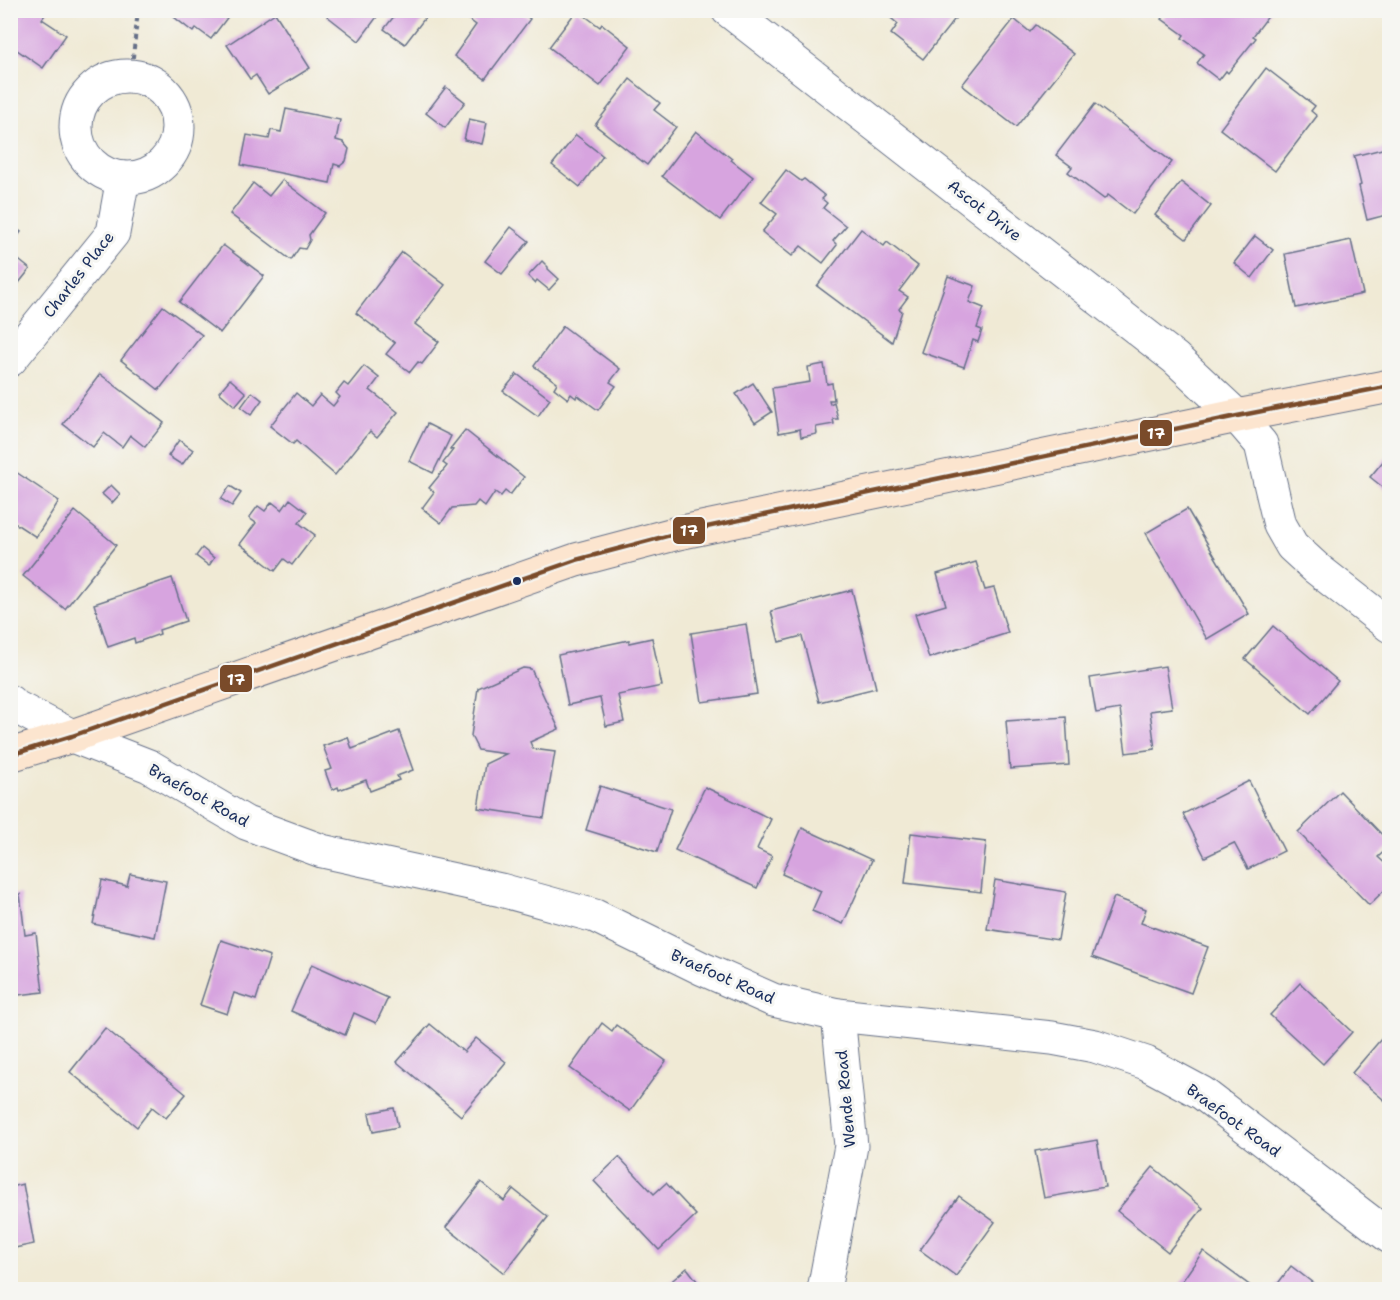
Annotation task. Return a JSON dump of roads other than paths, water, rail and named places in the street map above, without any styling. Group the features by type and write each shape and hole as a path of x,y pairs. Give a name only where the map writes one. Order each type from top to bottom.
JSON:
{"main road":[{"path":"10,754 72,736 576,560 678,533 1389,386"}],"street":[{"name":"Ascot Drive","path":"728,10 1174,358 1237,416 1261,444 1280,525 1292,546 1389,626"},
{"path":"131,76 148,80 162,90 173,105 177,122 176,140 169,156 156,168 140,176 123,178 107,174 93,166 83,153 77,139 76,123 80,107 88,94 100,83 115,77 131,76"},
{"name":"Charles Place","path":"10,360 113,232 123,178"},
{"name":"Braefoot Road","path":"10,702 72,736 150,766 246,823 322,850 501,890 595,916 703,969 773,1000 838,1014 1052,1038 1095,1046 1146,1063 1202,1093 1389,1237"},
{"name":"Wende Road","path":"824,1290 851,1146 838,1014"}]}
